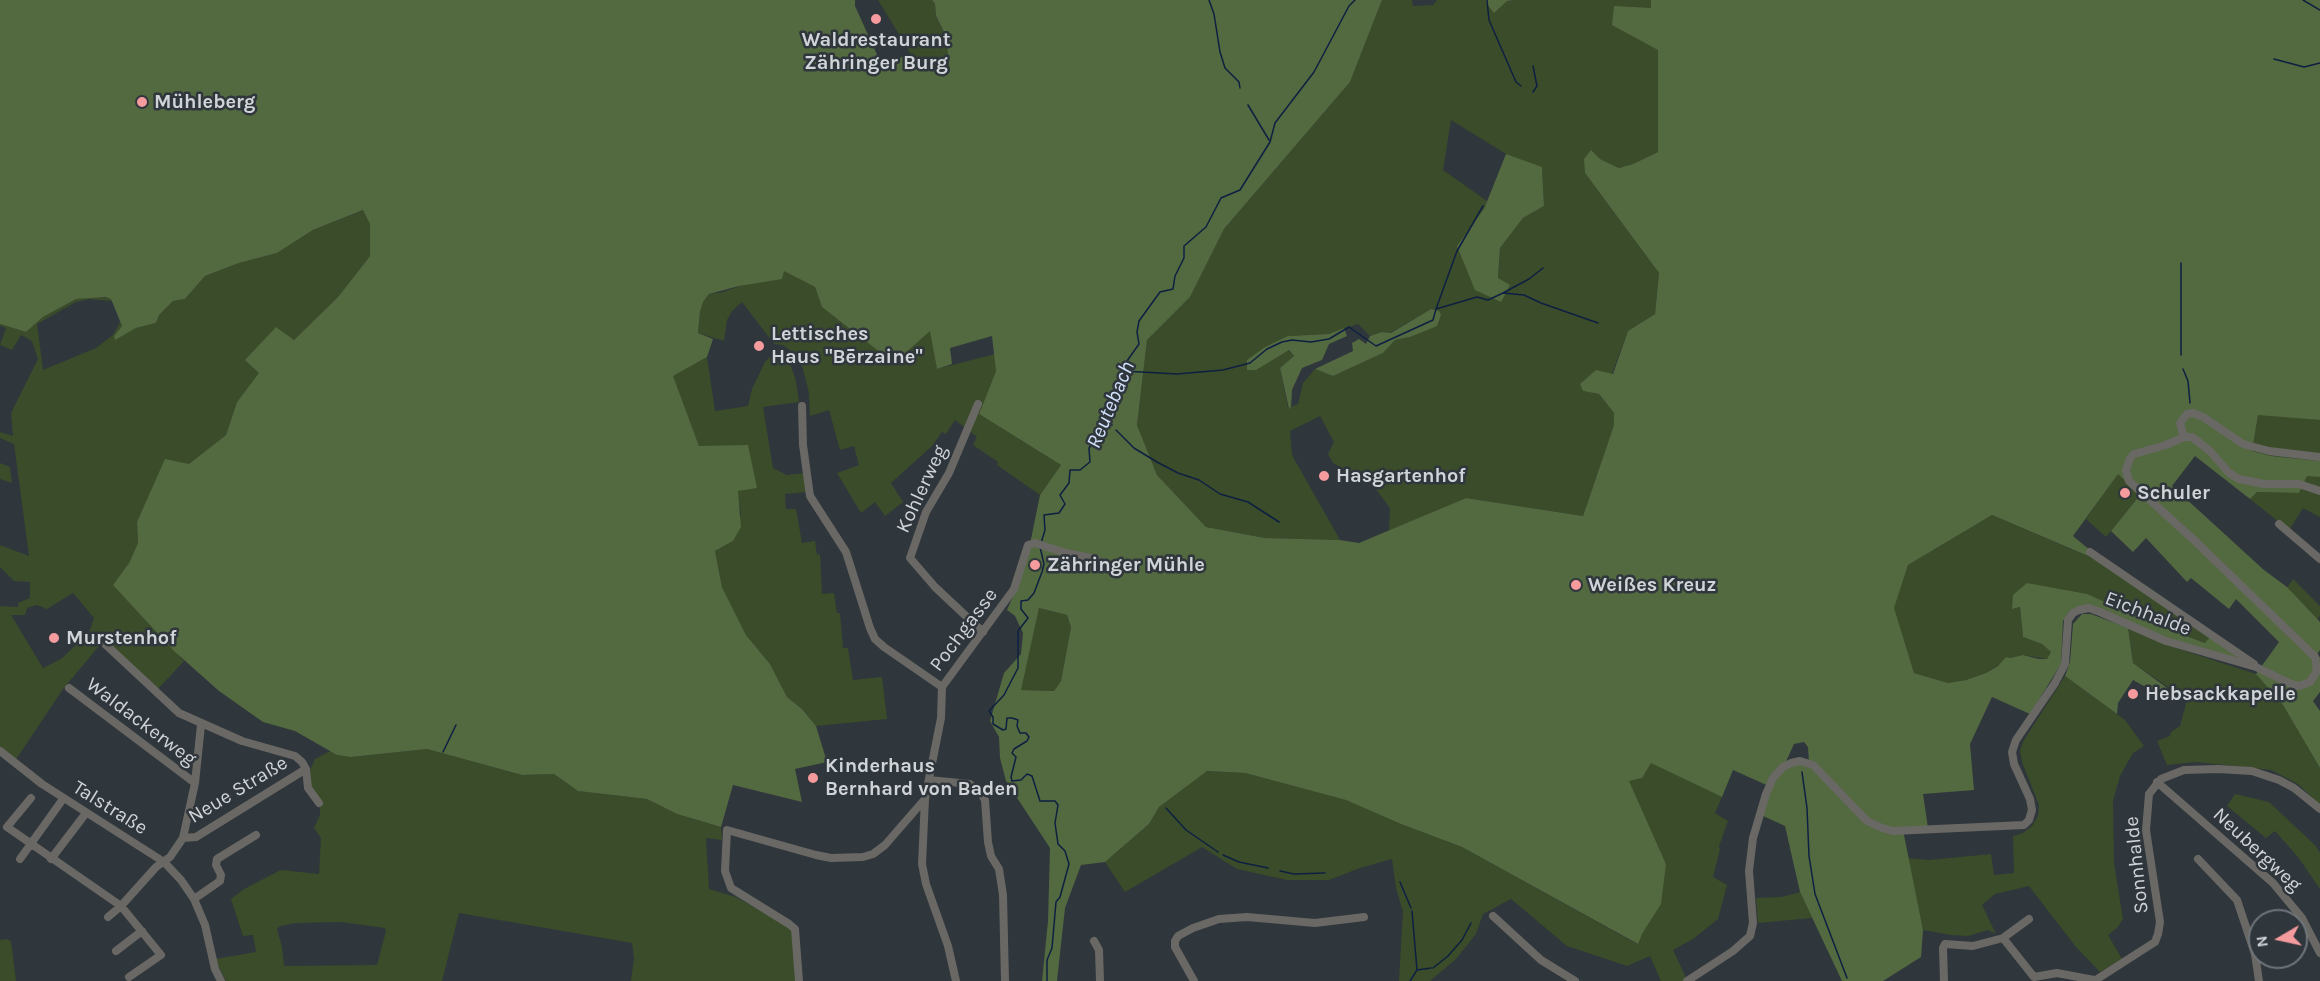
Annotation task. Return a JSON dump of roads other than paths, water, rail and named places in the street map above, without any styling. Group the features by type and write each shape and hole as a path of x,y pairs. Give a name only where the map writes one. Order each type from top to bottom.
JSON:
{"street":[{"name":"Kohlerweg","path":"978,404 949,473 926,512 910,558 935,587 983,632"},
{"path":"802,406 803,445 810,496 846,552 875,639 942,687"},
{"path":"2320,457 2280,453 2243,444 2203,417 2193,413 2187,414 2180,423 2184,436 2192,437 2210,451 2229,473 2239,480 2264,484 2299,484 2320,491"},
{"name":"Eichhalde","path":"1688,981 1745,943 1750,936 1753,923 1750,854 1766,794 1773,778 1783,767 1800,761 1813,765 1867,821 1893,831 2024,825 2030,820 2032,810 2030,799 2014,764 2012,752 2016,740 2055,683 2065,664 2068,620 2073,613 2089,608 2166,641 2256,667 2299,686 2310,682 2315,677 2317,664 2308,650 2195,541 2134,486 2127,476 2127,464 2134,454 2166,445 2184,436"},
{"path":"2279,524 2320,559"},
{"name":"Pochgasse","path":"956,981 948,946 926,884 922,864 925,799 940,718 942,687 1014,590 1036,545 1096,559"},
{"path":"2090,552 2251,661 2256,667"},
{"path":"104,643 179,713 201,725 242,741 295,756 303,762 306,769"},
{"name":"Waldackerweg","path":"69,688 195,783"},
{"path":"108,917 164,862 183,838 195,783 201,725"},
{"name":"Talstraße","path":"0,752 63,799 164,862 195,900 205,925 221,981"},
{"name":"Neue Straße","path":"183,838 196,837 306,769 308,788 319,803"},
{"path":"2157,782 2166,775 2184,770 2252,771 2294,788 2320,809"},
{"path":"929,780 970,784 980,792 985,800 988,842 991,856 999,869 1003,895 1005,981"},
{"name":"Neubergweg","path":"2157,782 2273,883 2302,918 2320,953"},
{"name":"Sonnhalde","path":"2094,981 2155,942 2158,934 2160,922 2146,830 2149,795 2157,782"},
{"path":"31,798 7,827 121,906 160,955 129,977"},
{"path":"20,859 63,799"},
{"path":"799,981 795,929 731,888 725,871 727,830 809,854 831,858 863,857 873,854 885,845 925,799"},
{"path":"51,859 86,813"},
{"path":"195,900 220,881 221,875 216,864 217,859 256,835"},
{"path":"2198,859 2237,900 2255,954 2259,981"},
{"path":"1492,916 1541,960 1575,981"},
{"path":"1194,981 1175,947 1175,940 1178,936 1193,928 1219,919 1315,923 1347,921 1364,917"},
{"path":"1944,981 1943,948 1945,944 1973,946 2003,938 2029,918"},
{"path":"116,951 141,930"},
{"path":"2003,938 2034,977 2057,973 2094,981"},
{"path":"1094,941 1099,950 1100,981"}],"waterway":[{"path":"1209,0 1225,68 1239,82 1240,88"},
{"name":"Reutebach","path":"1041,543 1045,530 1044,515 1059,513 1065,504 1060,495 1069,483 1070,470 1080,470 1090,462 1089,448 1099,434 1104,415 1127,361 1139,344 1137,332 1139,321 1160,292 1173,289 1175,276 1184,258 1184,246 1206,227 1221,198 1240,190 1270,142 1275,123 1314,72 1349,6 1355,0"},
{"path":"1487,0 1489,20 1516,82 1521,86"},
{"path":"2303,0 2320,10"},
{"path":"2274,59 2304,67 2320,63"},
{"path":"1533,66 1537,86 1533,92"},
{"path":"1248,105 1269,140"},
{"path":"1436,309 1457,251 1483,206"},
{"path":"2181,263 2181,355"},
{"path":"1503,293 1529,279 1543,268"},
{"path":"1123,371 1177,374 1223,370 1250,363 1267,349 1282,342 1292,340 1311,342 1329,339 1349,327 1376,346 1433,320 1436,309 1477,297 1488,300 1503,293 1524,295 1598,323"},
{"path":"2183,369 2188,381 2190,403"},
{"path":"1105,416 1112,425"},
{"path":"1116,430 1134,448 1157,462 1178,473 1199,480 1220,494 1248,502 1279,522"},
{"name":"Reutebach","path":"1040,547 1044,564 1042,572 1034,593 1028,600 1021,601 1021,609 1028,618 1018,631 1018,668 1004,695 989,711 993,717 993,724 1003,730 1006,729 1007,718 1018,720 1017,726 1020,733 1026,733 1029,737 1012,753 1016,757 1012,781 1021,780 1027,774 1032,776 1040,801 1055,801 1058,805 1055,823 1058,844 1065,851 1069,864 1060,897 1056,902 1052,948 1047,960 1047,981"},
{"path":"443,752 456,725"},
{"path":"1802,772 1807,808 1809,856 1815,894 1847,978"},
{"path":"1166,808 1186,830 1218,852"},
{"path":"1223,855 1239,862 1268,868"},
{"path":"1280,871 1294,874 1325,873"},
{"path":"1400,882 1411,908"},
{"path":"1410,981 1417,970 1412,911"},
{"path":"1433,968 1462,940 1471,923"},
{"path":"1417,970 1431,968"}],"place":[{"name":"Waldrestaurant Zähringer Burg","path":"876,19"},
{"name":"Mühleberg","path":"142,102"},
{"name":"Lettisches Haus \"Bērzaine\"","path":"759,346"},
{"name":"Hasgartenhof","path":"1324,476"},
{"name":"Schuler","path":"2125,493"},
{"name":"Zähringer Mühle","path":"1035,565"},
{"name":"Weißes Kreuz","path":"1576,585"},
{"name":"Murstenhof","path":"54,638"},
{"name":"Hebsackkapelle","path":"2133,694"},
{"name":"Kinderhaus Bernhard von Baden","path":"813,778"}]}
